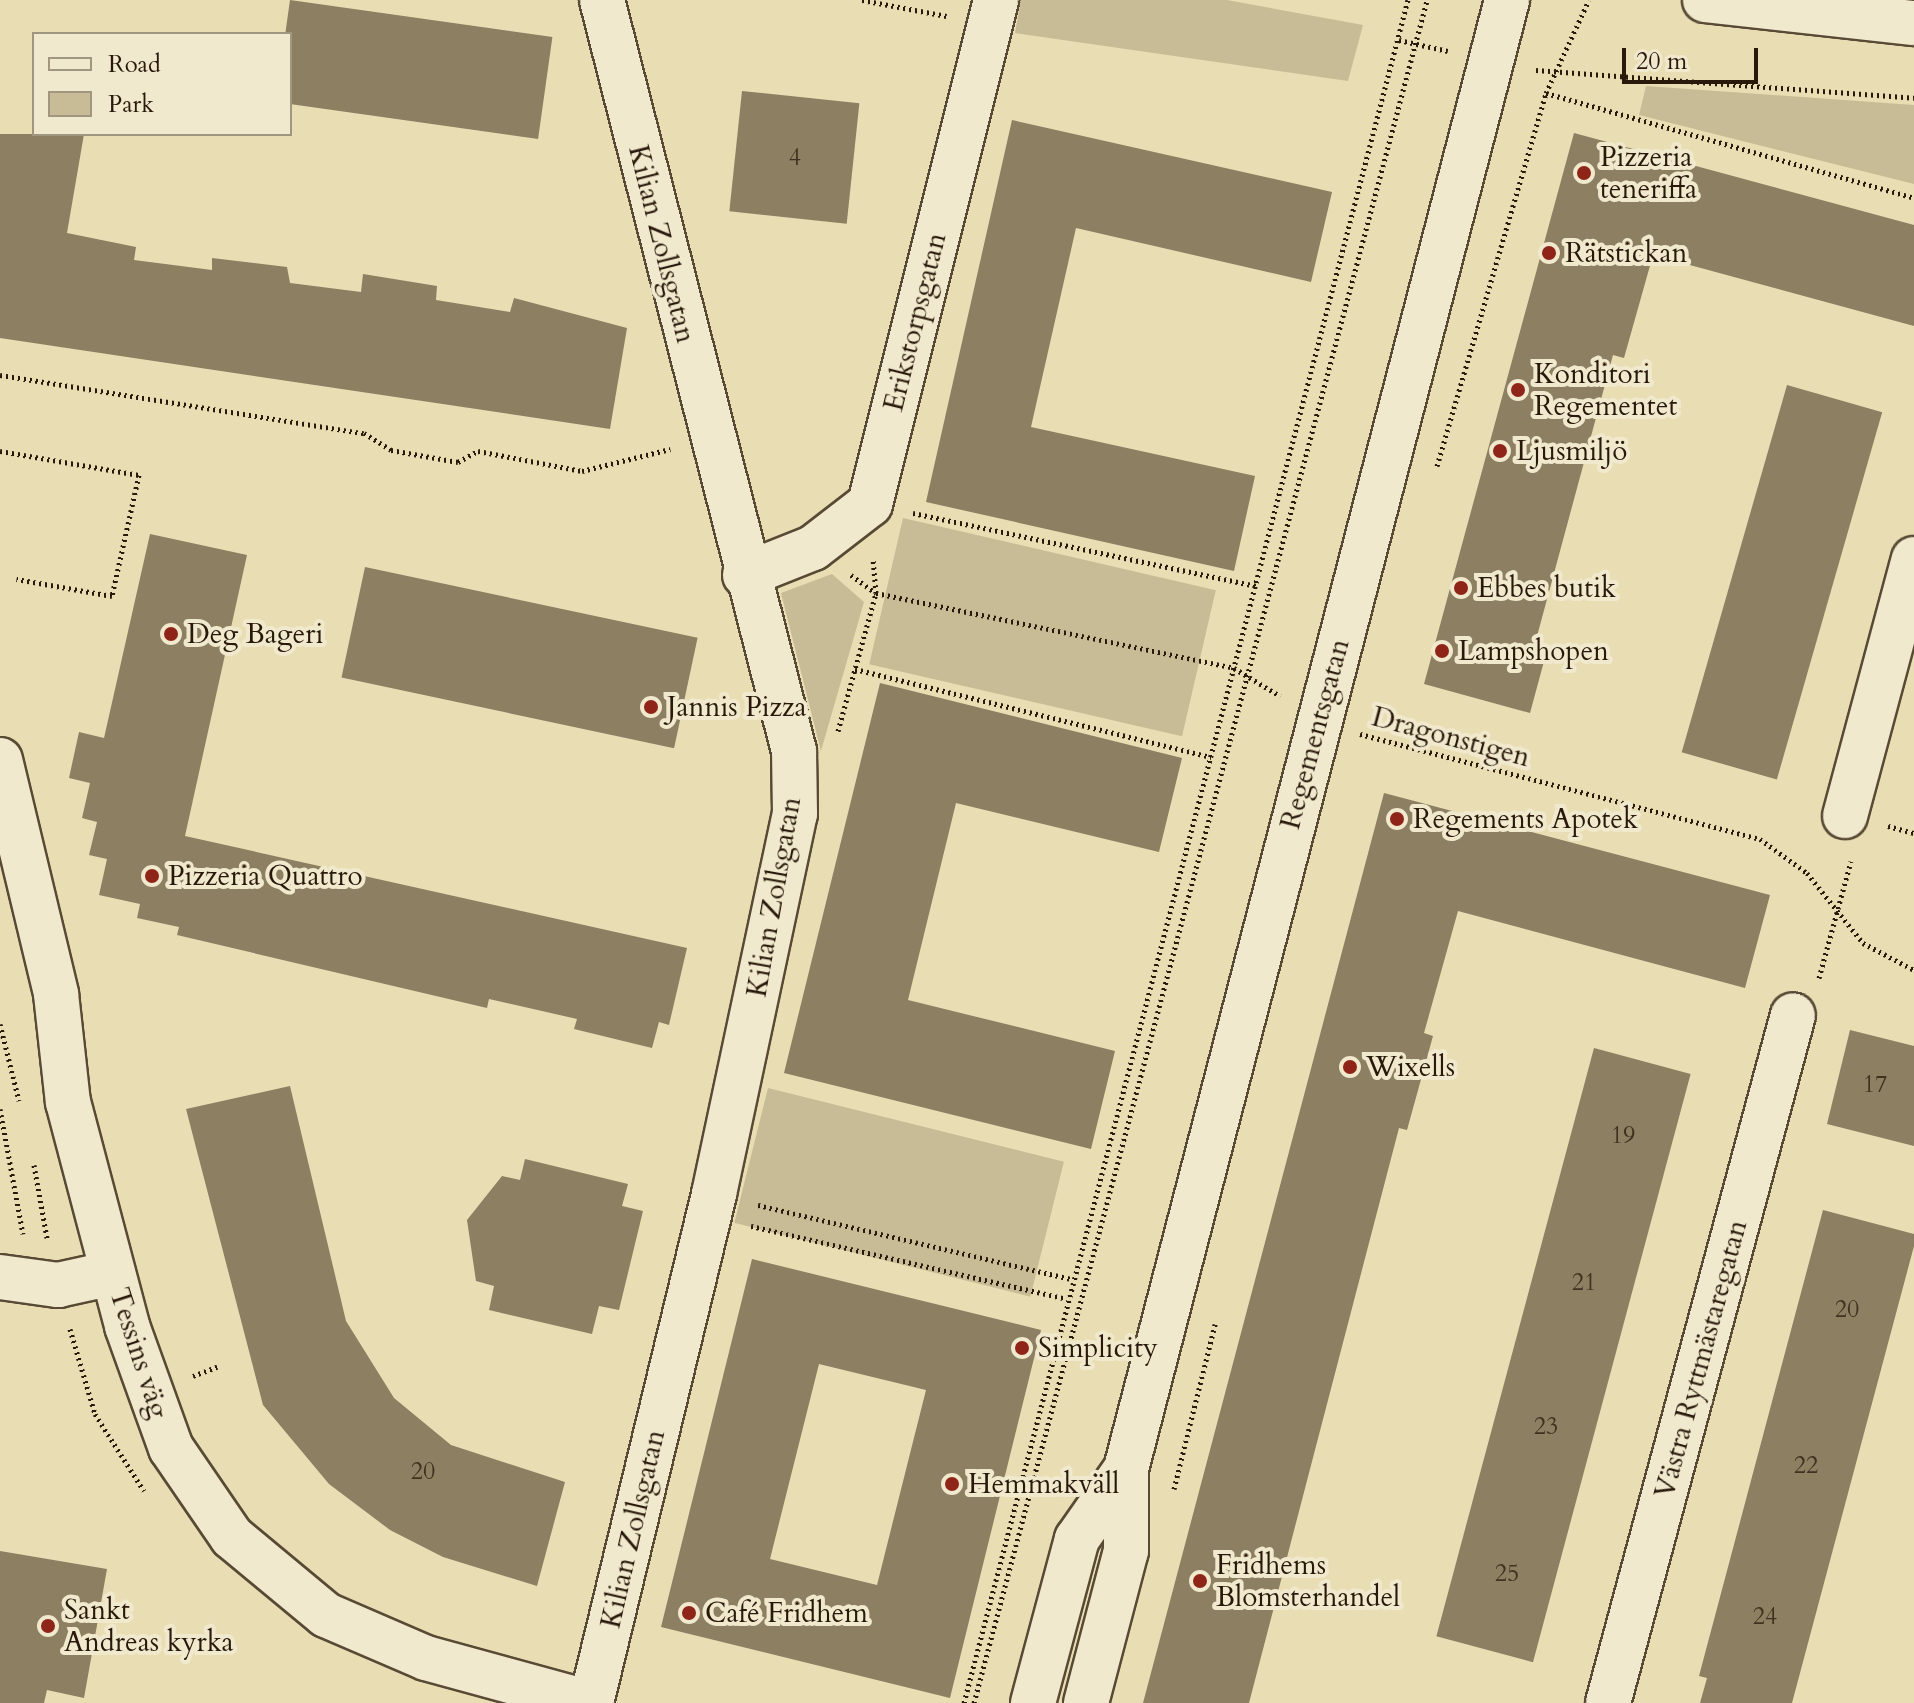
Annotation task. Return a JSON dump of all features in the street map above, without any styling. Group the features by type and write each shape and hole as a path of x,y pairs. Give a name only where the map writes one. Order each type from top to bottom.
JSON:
{"street":[{"name":"Kilian Zollsgatan","path":"591,1703 710,1205 795,814 794,751 710,439 602,0"},
{"name":"Regementsgatan","path":"1086,1703 1126,1551 1126,1469 1507,0"},
{"path":"1705,0 1914,23"},
{"name":"Erikstorpsgatan","path":"870,504 993,12"},
{"path":"745,575 813,548 870,504"},
{"path":"1845,816 1914,559"},
{"name":"Tessins väg","path":"0,760 56,994 68,1102 113,1273 171,1448 211,1510 269,1574 363,1635 591,1703"},
{"name":"Västra Ryttmästaregatan","path":"1608,1703 1793,1015"},
{"path":"16,1279 58,1285 113,1273"},
{"name":"Regementsgatan","path":"1033,1703 1077,1539 1126,1469"}],"path":[{"path":"862,0 993,12"},
{"path":"964,1703 1072,1279 1408,0"},
{"path":"974,1703 1427,0"},
{"path":"1434,474 1546,93 1589,0"},
{"path":"1399,40 1556,71 1914,98"},
{"path":"1546,93 1914,198"},
{"path":"0,375 364,433 391,450 458,462 478,451 582,471 710,439"},
{"path":"0,451 139,475 112,596 17,579"},
{"path":"835,741 876,593 870,504 1256,586"},
{"name":"Dragonstigen","path":"813,548 876,593 1234,668 1318,721 1760,839 1807,873 1863,943 1914,970"},
{"path":"855,669 1211,757"},
{"path":"1358,734 1363,718"},
{"path":"1793,1015 1823,972 1853,853 1845,816"},
{"path":"0,1024 21,1109"},
{"path":"0,1109 16,1279"},
{"path":"710,1205 1072,1279"},
{"path":"710,1205 1067,1299"},
{"path":"178,1382 217,1367"}],"green space":[{"path":"1021,0 1227,0 1363,25 1348,81 1015,33"},
{"path":"1646,86 1914,105 1914,184 1639,115"},
{"path":"903,518 1216,590 1182,736 869,664"},
{"path":"832,574 864,602 821,751 781,593"},
{"path":"768,1088 1064,1162 1030,1297 734,1223"}],"building":[{"path":"290,0 552,37 538,139 292,104 292,32 286,32"},
{"path":"742,91 859,103 847,224 729,211"},
{"path":"1012,120 1332,192 1311,282 1076,228 1031,427 1255,476 1234,571 926,502"},
{"path":"1574,133 1914,225 1914,326 1653,255 1624,358 1613,355 1533,651 1546,654 1530,713 1424,684"},
{"path":"0,134 84,136 67,233 136,247 134,260 212,270 212,258 287,267 290,283 361,292 363,274 437,286 436,300 510,312 514,298 627,328 610,429 0,338"},
{"path":"1787,385 1882,412 1777,779 1682,752"},
{"path":"150,534 247,555 185,836 687,948 669,1025 659,1022 652,1048 574,1029 577,1019 489,999 487,1008 177,935 179,927 137,918 140,904 99,895 107,859 89,855 97,822 82,818 90,783 69,778 79,732 104,738"},
{"path":"365,567 698,638 674,748 342,678"},
{"path":"880,683 1182,758 1159,852 956,803 908,1000 1115,1051 1091,1149 784,1073"},
{"path":"1384,793 1770,895 1745,988 1458,911 1424,1033 1433,1036 1407,1130 1399,1128 1249,1703 1143,1703"},
{"path":"1850,1030 1914,1046 1914,1146 1827,1124"},
{"path":"1594,1048 1691,1074 1533,1662 1436,1636"},
{"path":"290,1086 346,1321 394,1398 451,1445 565,1482 537,1586 443,1557 390,1530 329,1484 263,1405 186,1109"},
{"path":"525,1159 628,1184 622,1206 643,1211 619,1310 599,1306 592,1334 489,1310 494,1286 476,1281 467,1220 502,1176 520,1180"},
{"path":"1823,1210 1914,1234 1914,1246 1792,1703 1700,1703 1707,1678 1699,1676"},
{"path":"752,1259 1041,1330 950,1698 661,1627","holes":["819,1364 926,1390 877,1585 770,1559"]},
{"name":"Sankt Andreas kyrka","path":"0,1551 107,1569 84,1698 47,1690 44,1703 0,1703"}],"place":[{"name":"Pizzeria teneriffa","path":"1584,173"},
{"name":"Rätstickan","path":"1549,253"},
{"name":"Konditori Regementet","path":"1518,390"},
{"name":"Ljusmiljö","path":"1500,451"},
{"name":"Ebbes butik","path":"1461,588"},
{"name":"Deg Bageri","path":"171,634"},
{"name":"Lampshopen","path":"1442,651"},
{"name":"Jannis Pizza","path":"651,707"},
{"name":"Regements Apotek","path":"1397,819"},
{"name":"Pizzeria Quattro","path":"152,876"},
{"name":"Wixells","path":"1350,1067"},
{"name":"Simplicity","path":"1022,1348"},
{"name":"Hemmakväll","path":"952,1484"},
{"name":"Fridhems Blomsterhandel","path":"1200,1581"},
{"name":"Café Fridhem","path":"689,1613"},
{"name":"Sankt Andreas kyrka","path":"48,1626"}]}
